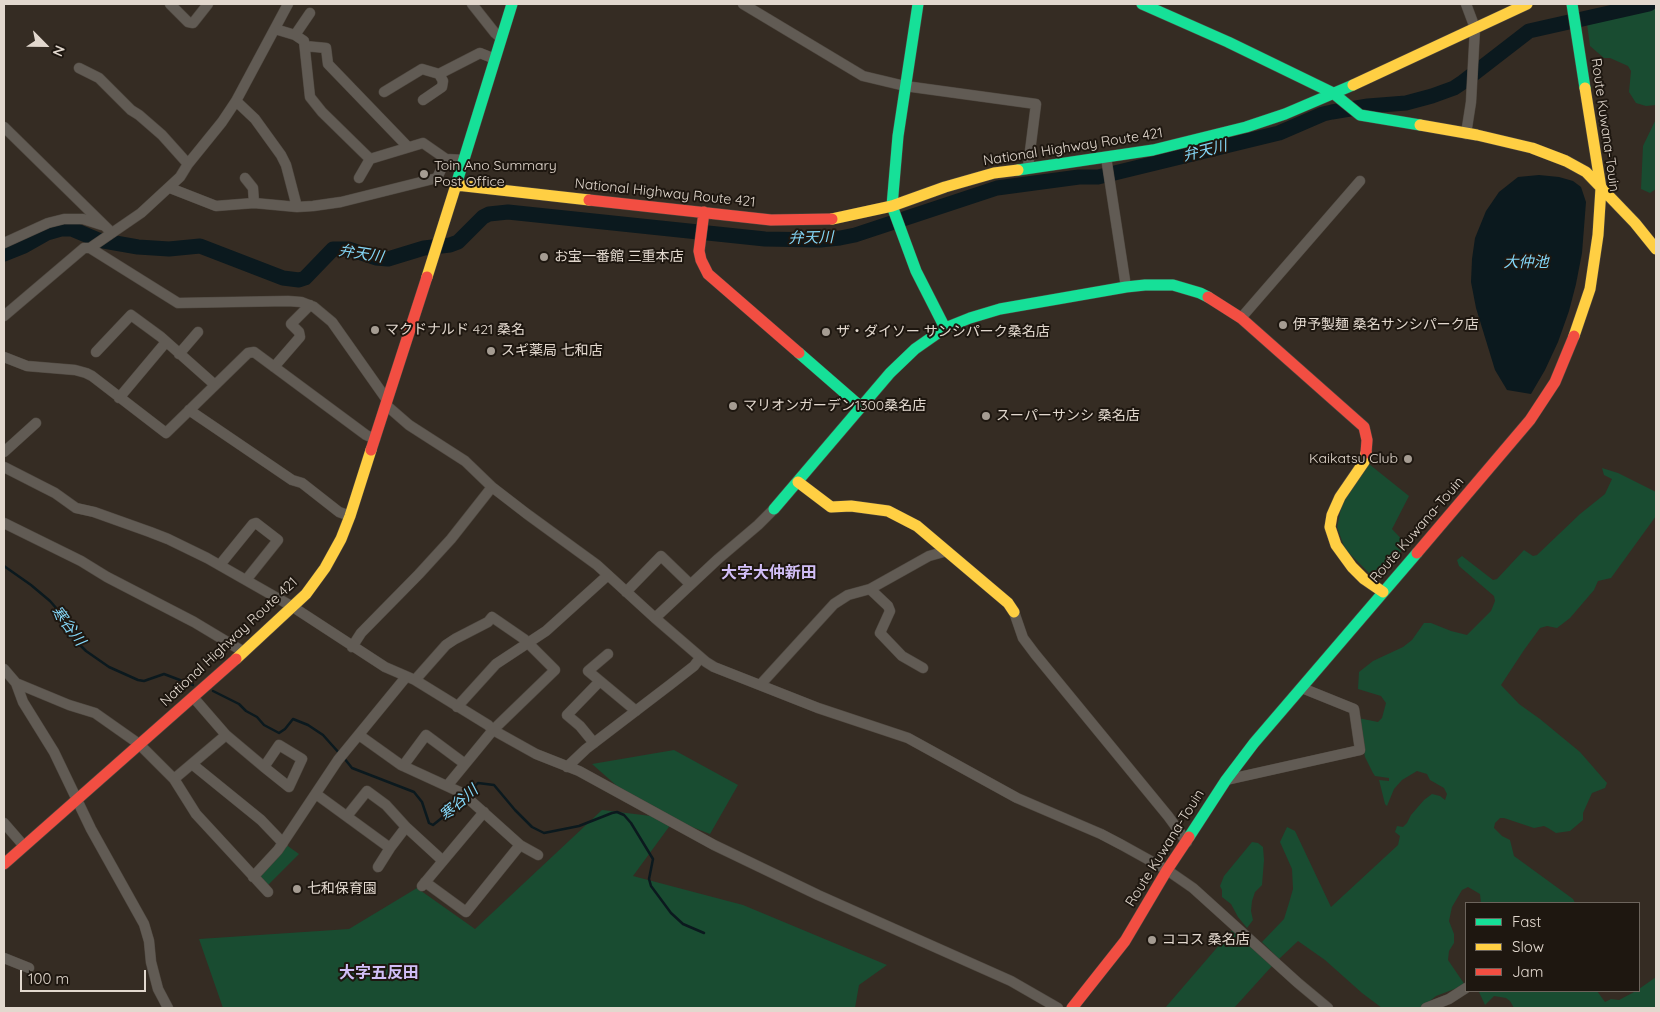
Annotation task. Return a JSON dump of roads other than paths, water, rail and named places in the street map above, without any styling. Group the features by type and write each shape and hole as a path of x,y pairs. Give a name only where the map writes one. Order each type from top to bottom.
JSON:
{"main road":[{"path":"456,186 512,4"},
{"path":"918,4 898,136 893,209 916,271 945,328"},
{"path":"1142,4 1228,42 1334,94 1360,115 1532,148 1566,161 1586,172 1635,223 1656,249"},
{"name":"National Highway Route 421","path":"4,864 244,652 293,607 316,581 333,555 350,516 456,186 703,218 835,219 893,209 945,187 994,173 1028,167 1107,161 1246,127 1285,114 1380,74 1527,4"},
{"name":"Route Kuwana-Touin","path":"1072,1008 1125,941 1167,870 1226,780 1254,743 1496,462 1530,420 1555,382 1577,330 1590,289 1598,235 1601,188 1572,4"},
{"path":"703,218 700,243 701,260 704,269 712,279 861,407"},
{"path":"774,508 903,360 915,348 945,328 1000,309 1126,287 1172,285 1192,290 1214,300 1241,318 1364,427 1367,440 1364,462 1336,504 1330,527 1336,545 1352,567 1364,579 1383,592"},
{"path":"798,482 831,507 851,506 888,510 917,526 1008,603 1014,612"}],"street":[{"path":"170,4 188,22 193,23 208,4"},
{"path":"6,312 84,248 92,246 107,232 141,213 170,188 222,122 236,101 288,4"},
{"path":"472,4 501,38"},
{"path":"743,4 862,76 905,86 1036,104 1028,167"},
{"path":"1466,4 1475,28 1472,92 1466,134"},
{"path":"295,35 310,13"},
{"path":"275,28 295,35 304,41 310,96 322,112 370,159"},
{"path":"305,46 326,48 328,64 408,147"},
{"path":"439,74 476,54 480,53 495,59"},
{"path":"79,68 99,78 131,110 162,136 188,164"},
{"path":"384,92 422,69 439,74 443,81 442,87 422,100"},
{"path":"236,101 255,119 281,155 286,165 297,207"},
{"path":"4,127 107,232"},
{"path":"359,178 370,159 423,143 446,159 464,160"},
{"path":"170,188 216,206 254,203 297,207 313,206 340,202 438,178 446,159"},
{"path":"1107,161 1126,287"},
{"path":"245,178 252,188 254,203"},
{"path":"1241,318 1360,181"},
{"path":"6,240 48,223 64,219 83,220 107,232"},
{"path":"92,246 178,303 288,301 301,302 321,311 332,322 387,403 409,425 464,461 492,487 597,564 700,658 714,666 760,685 908,738 1017,798 1101,834 1167,870 1210,902 1328,1008"},
{"path":"274,367 300,337 299,332 291,324 310,305"},
{"path":"96,352 131,315 166,342 215,385"},
{"path":"179,354 198,332"},
{"path":"119,398 166,342"},
{"path":"4,357 27,366 75,370 86,373 166,433 248,353 254,352 366,435 375,439"},
{"path":"189,410 292,480 302,483 339,512 350,516"},
{"path":"4,452 36,423"},
{"path":"4,467 55,492 76,508 115,519 168,539 221,566 293,607 384,667 411,679 488,725 493,730 536,754 568,767 733,855 1011,981 1058,1008"},
{"path":"352,646 361,633 419,574 451,538 492,487"},
{"path":"655,618 690,584 758,525 774,508"},
{"path":"4,523 81,561 107,577 194,622 244,652"},
{"path":"221,566 253,524 256,523 278,540 246,580"},
{"path":"760,685 834,604 848,595 870,589 929,556 947,551"},
{"path":"626,592 661,556 690,584"},
{"path":"457,707 496,664 546,631 608,575"},
{"path":"870,589 888,606 890,611 880,633 902,656 923,668"},
{"path":"1014,612 1023,638 1168,816 1186,842"},
{"path":"253,877 283,843 341,756 359,735 446,644 488,622 492,617 528,643 555,670 493,730 447,786"},
{"path":"608,654 588,671 636,711"},
{"path":"568,767 574,759 694,666 700,658"},
{"path":"4,669 16,683 22,702 54,752 91,829 144,924 158,989 168,1008"},
{"path":"594,743 580,726 567,715 600,681"},
{"path":"16,683 69,705 95,713 139,744 174,779 196,814 268,892"},
{"path":"1226,780 1360,750 1354,709 1302,688"},
{"path":"193,697 226,736 264,767"},
{"path":"359,735 403,766 466,796 520,845 538,855"},
{"path":"403,766 426,735 465,764"},
{"path":"174,779 226,736"},
{"path":"192,764 261,820 283,843"},
{"path":"348,816 367,791 386,806 406,828 443,861"},
{"path":"316,794 390,848"},
{"path":"484,812 424,884 466,912 520,845"},
{"path":"4,824 24,846"},
{"path":"378,866 406,828"},
{"path":"4,958 29,968"},
{"path":"1426,1008 1449,999 1465,989"}],"water":[{"name":"大仲池","path":"1539,175 1559,177 1573,181 1581,187 1586,202 1582,253 1569,311 1558,342 1531,394 1507,390 1495,370 1476,308 1471,282 1475,238 1486,211 1499,192 1518,177"}],"waterway":[{"name":"弁天川","path":"4,254 24,246 47,233 61,229 72,229 98,240 138,247 169,249 200,246 283,278 299,280 305,278 333,249 349,249 376,258 388,259 424,248 450,245 458,242 483,217 489,214 508,212 765,239 820,240 840,238 855,235 997,188 1079,177 1098,177 1279,133 1323,114 1368,106 1406,103 1432,96 1454,88 1463,82 1529,31 1649,4"},
{"name":"寒谷川","path":"4,566 50,601 78,643 109,667 138,680 144,681 164,674 193,685"},
{"name":"寒谷川","path":"213,691 239,704 246,711 257,717 264,725 279,733 293,719 308,725 323,735 340,754"},
{"name":"寒谷川","path":"344,758 352,768 414,792 422,802 429,823 433,825 463,799"},
{"name":"寒谷川","path":"467,795 478,783 494,785 532,827 544,833 579,826 612,813 617,812 624,815 653,859 649,879 651,886 671,913 683,924 704,933"}],"place":[{"name":"Toin Ano Summary Post Office","path":"424,174"},
{"name":"お宝一番館 三重本店","path":"544,257"},
{"name":"伊予製麺 桑名サンシパーク店","path":"1283,325"},
{"name":"マクドナルド 421 桑名","path":"375,330"},
{"name":"ザ・ダイソー サンシパーク桑名店","path":"826,332"},
{"name":"スギ薬局 七和店","path":"491,351"},
{"name":"マリオンガーデン1300桑名店","path":"733,406"},
{"name":"スーパーサンシ 桑名店","path":"986,416"},
{"name":"Kaikatsu Club","path":"1408,459"},
{"name":"七和保育園","path":"297,889"},
{"name":"ココス 桑名店","path":"1152,940"}],"district":[{"name":"大字大仲新田","path":"769,573"},
{"name":"大字五反田","path":"379,973"}]}
